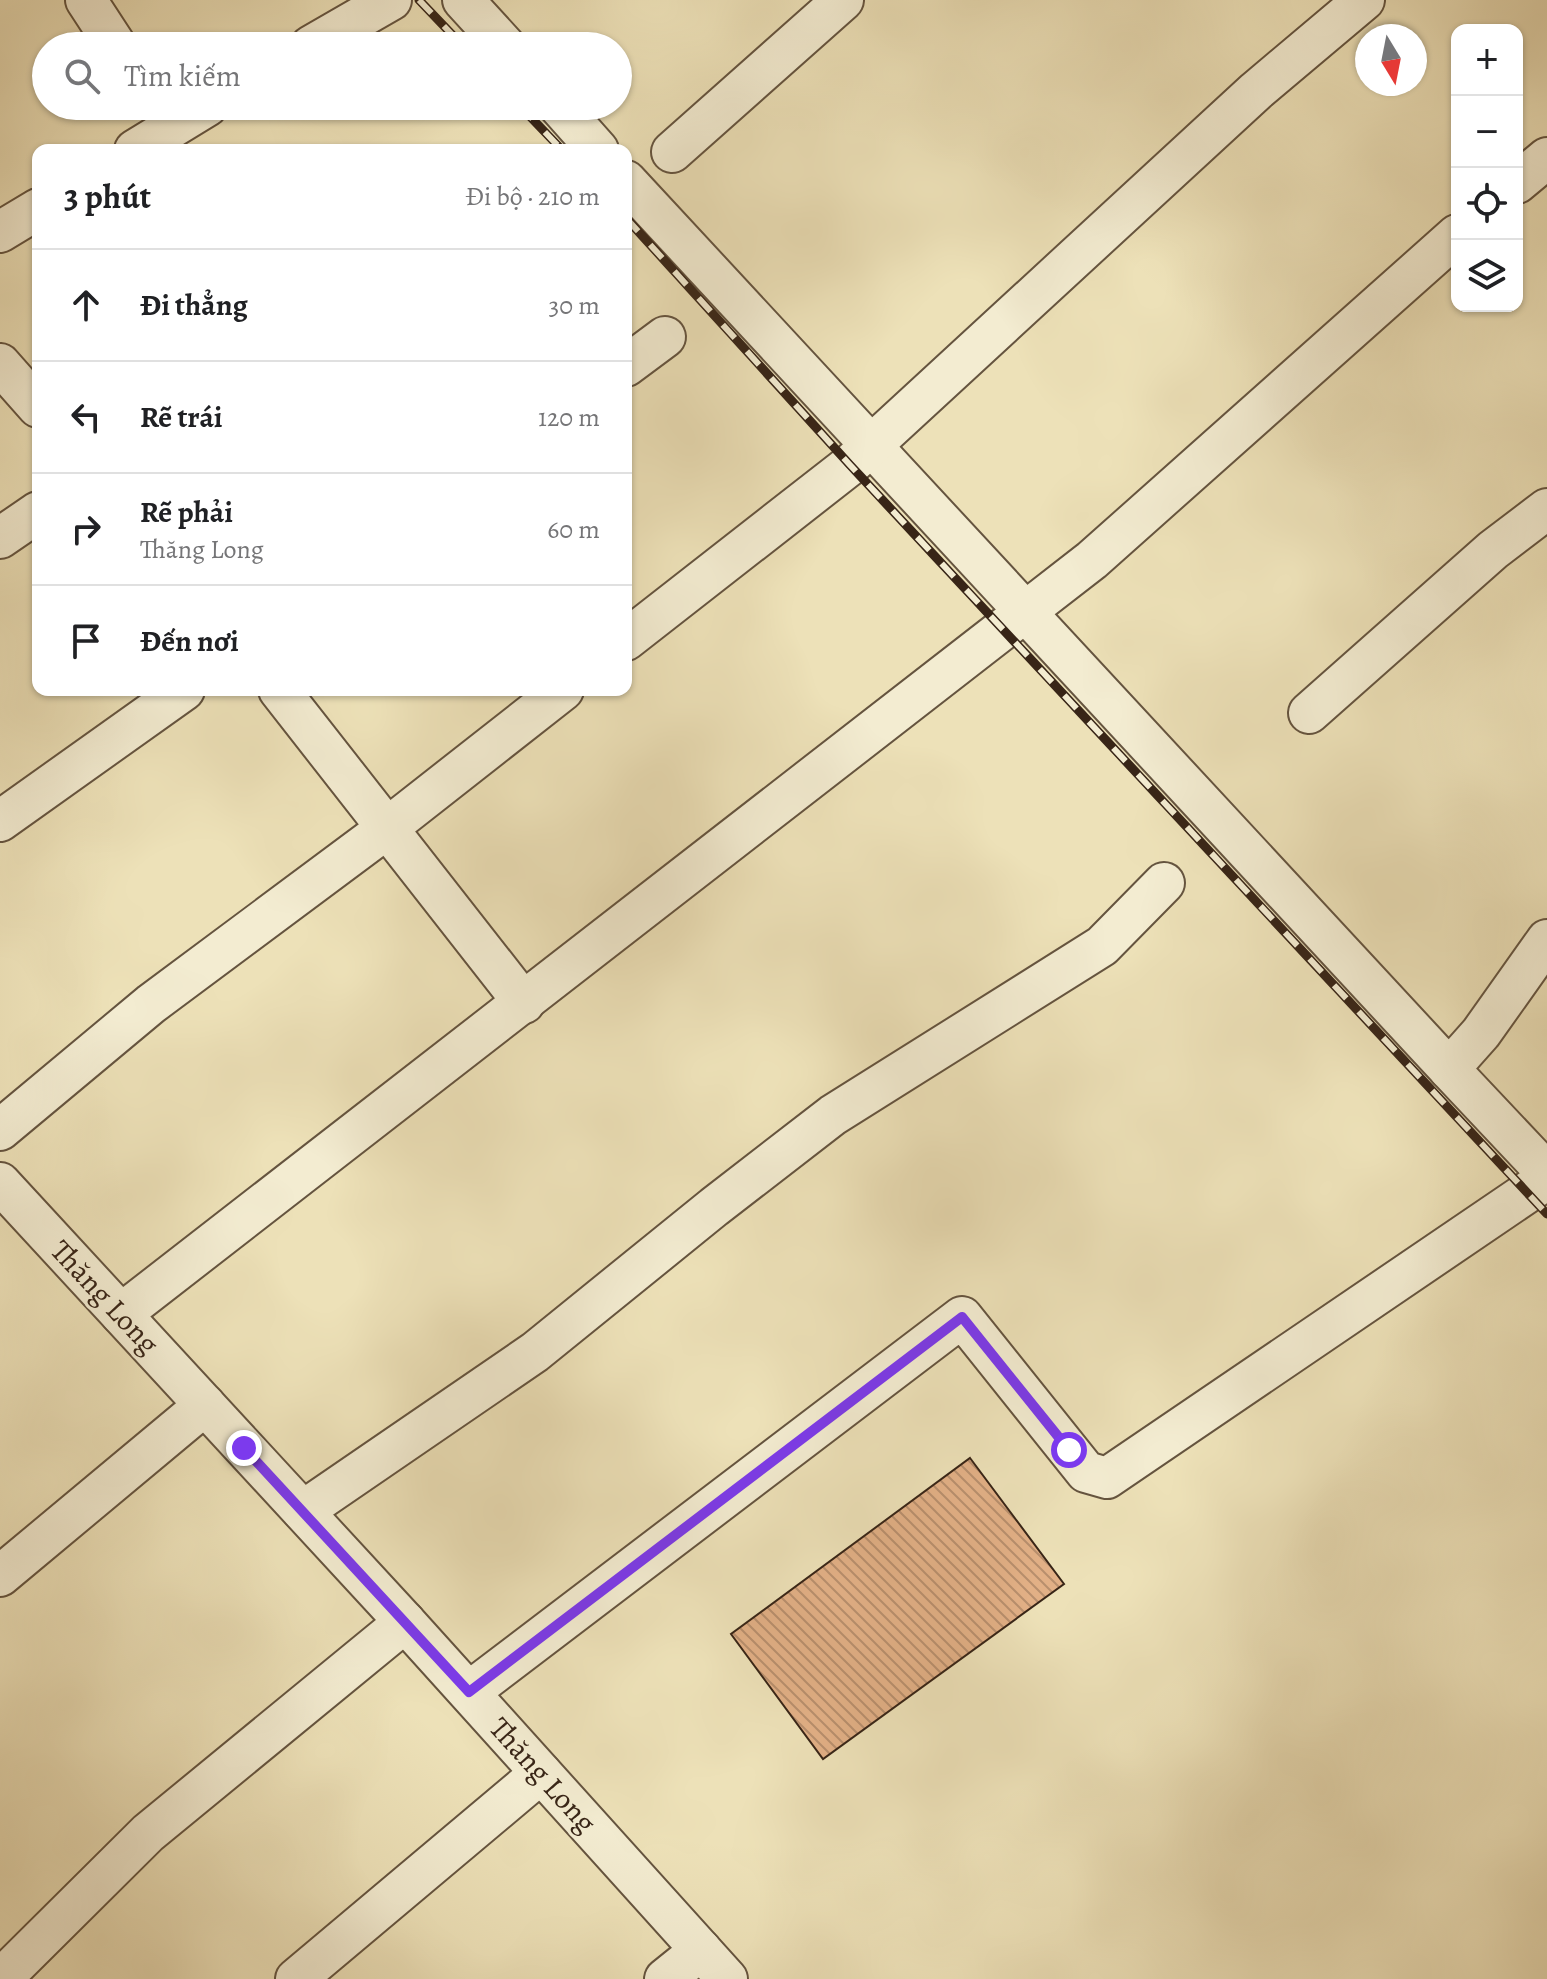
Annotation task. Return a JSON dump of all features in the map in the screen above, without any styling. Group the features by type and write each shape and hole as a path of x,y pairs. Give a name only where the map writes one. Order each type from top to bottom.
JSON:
{"street":[{"path":"86,0 107,32"},
{"path":"335,32 391,0"},
{"path":"463,0 492,32"},
{"path":"672,152 843,0"},
{"path":"632,635 872,445 1256,91 1364,0"},
{"path":"140,144 161,120"},
{"path":"571,120 593,144"},
{"path":"1523,178 1547,158"},
{"path":"469,1692 962,1317 1086,1472 1107,1478 1547,1176 632,187"},
{"path":"0,232 32,213"},
{"path":"121,1314 1092,560 1451,240"},
{"path":"632,362 665,337"},
{"path":"0,364 32,400"},
{"path":"1309,713 1493,550 1547,509"},
{"path":"0,538 32,516"},
{"path":"0,821 176,696"},
{"path":"284,696 524,1003"},
{"path":"0,1130 151,1004 386,829 555,696"},
{"path":"303,1511 535,1352 833,1115 1102,946 1164,883"},
{"path":"1449,1069 1481,1033 1547,940"},
{"name":"Thăng Long","path":"0,1183 469,1692 727,1979"},
{"path":"0,1576 205,1405"},
{"path":"1,1979 148,1833 405,1622"},
{"path":"296,1979 541,1773"},
{"path":"665,1979 701,1950"}],"building":[{"path":"970,1458 1064,1584 823,1759 731,1634"}],"railway":[{"path":"419,0 450,32"},
{"path":"533,120 556,144"},
{"path":"632,225 850,465 1547,1214"}],"route":[{"path":"244,1448 469,1692 962,1317 1069,1450"}]}
